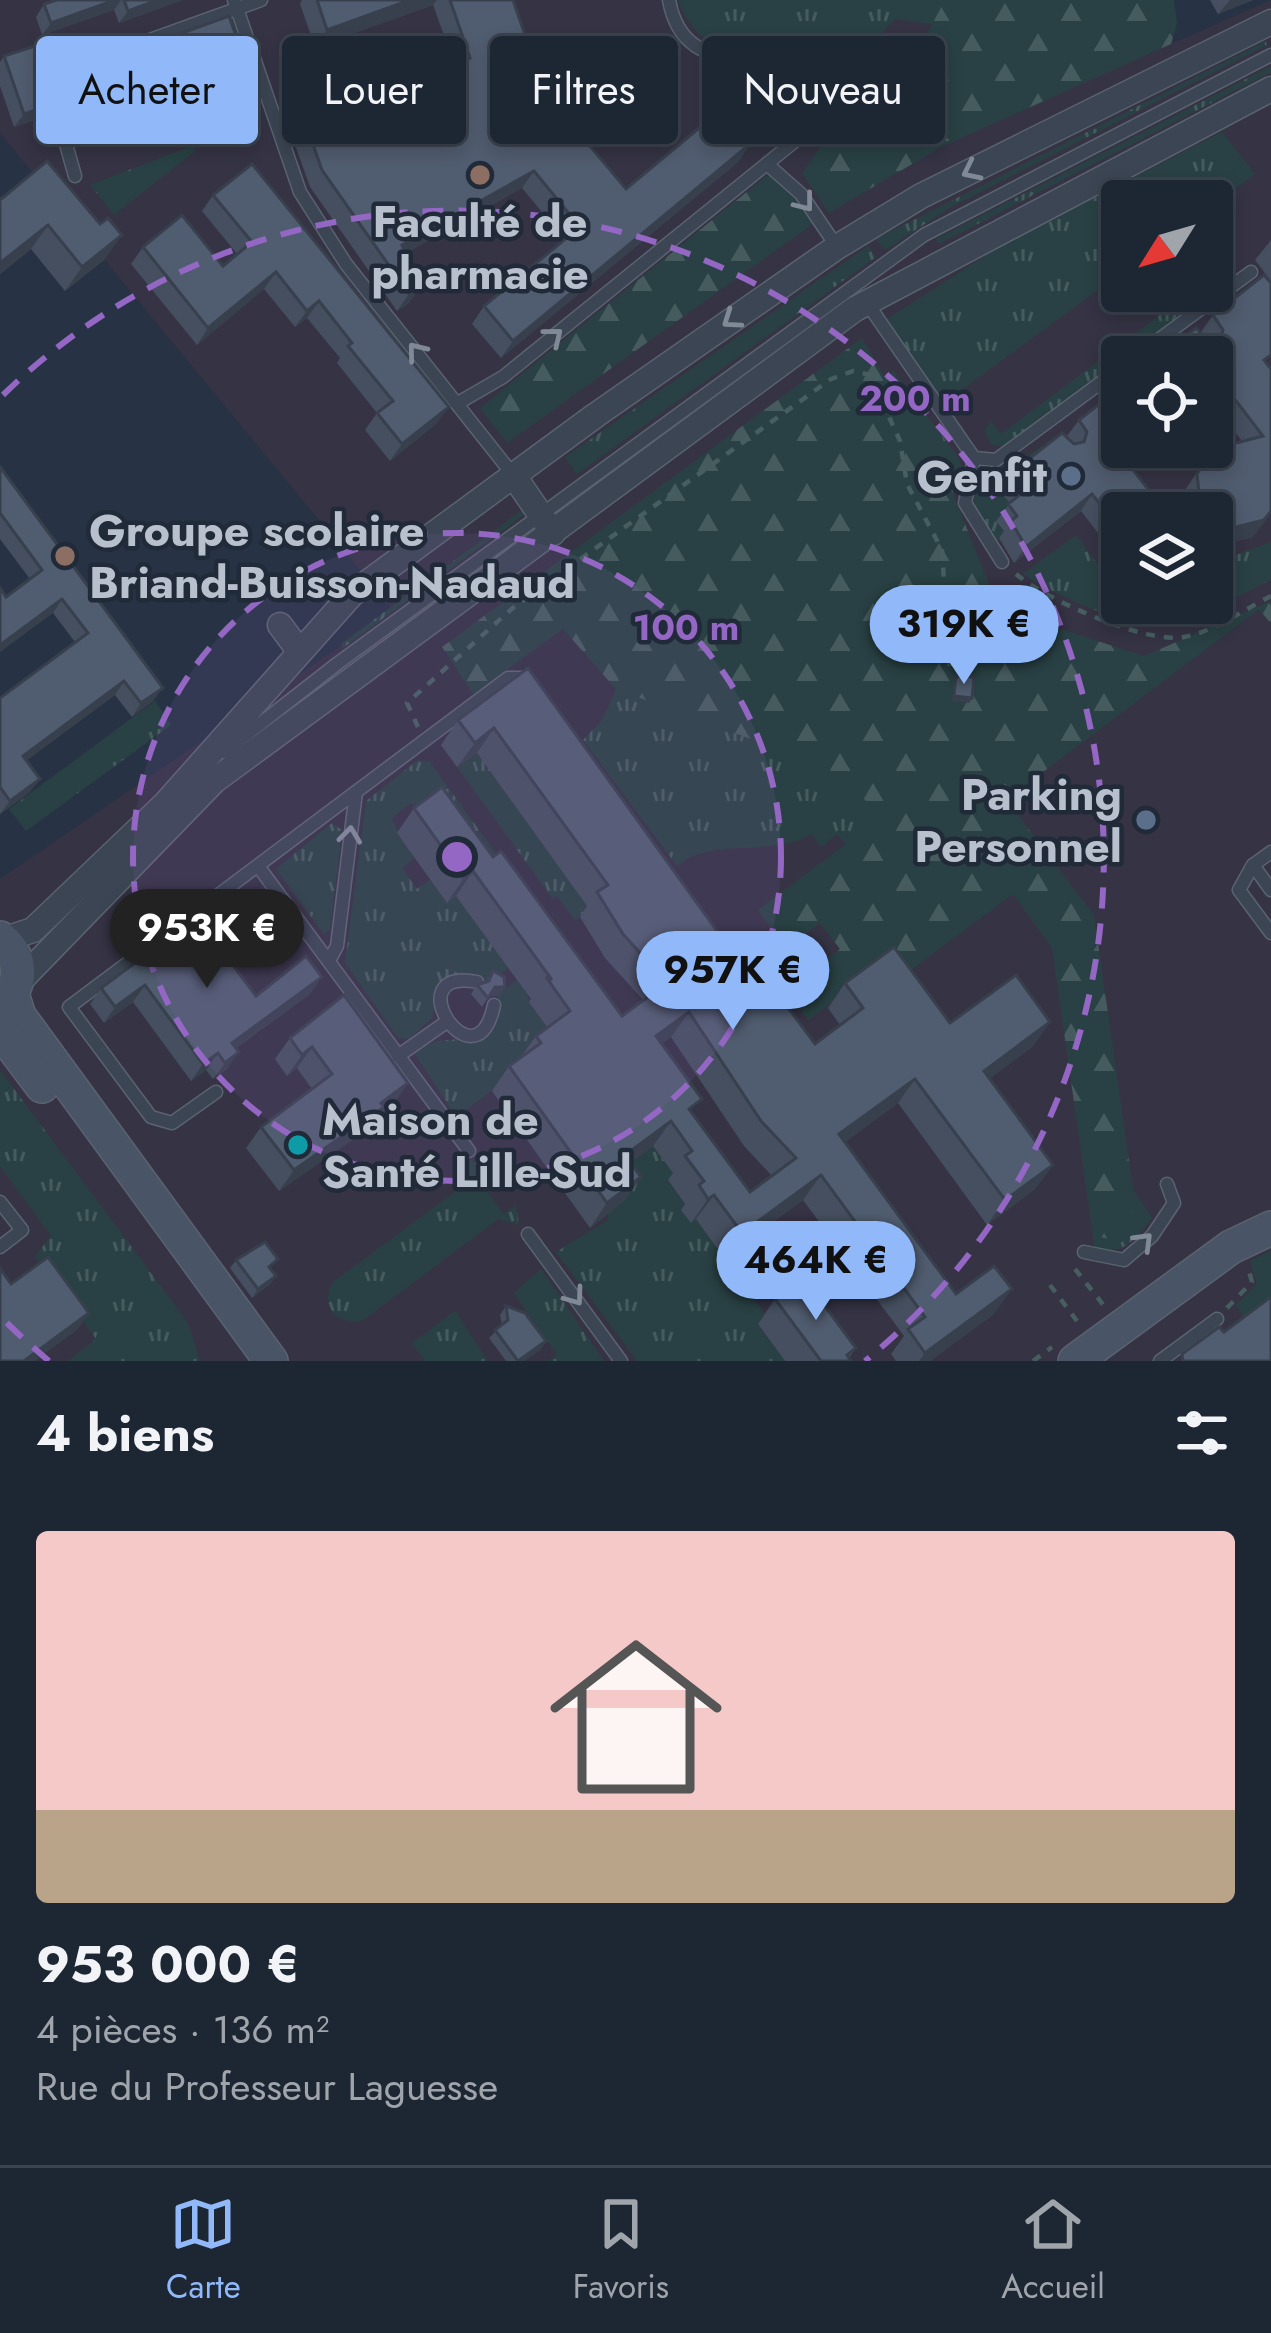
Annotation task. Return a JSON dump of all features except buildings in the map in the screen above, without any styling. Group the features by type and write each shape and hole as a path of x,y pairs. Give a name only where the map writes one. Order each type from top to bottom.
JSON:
{"street":[{"path":"1,939 20,938 40,925 165,804 352,593 514,476 832,250 951,180 1271,22"},
{"path":"10,995 179,814 241,760 547,524 864,303 1271,89"},
{"path":"514,476 547,524"},
{"path":"280,625 300,652"},
{"path":"1,939 17,962 10,995 19,1016 271,1361"},
{"path":"0,1030 248,1361"},
{"path":"1075,1361 1231,1247 1271,1228"}],"lane":[{"path":"75,176 47,76 236,4 261,0"},
{"path":"458,403 503,377 795,141 797,108 779,75 750,61 715,59 688,40 669,0"},
{"path":"236,4 300,192 346,264 514,476"},
{"path":"165,804 311,684 547,524 924,235 1271,55"},
{"path":"767,164 801,194 832,250"},
{"path":"1164,336 1246,266 1260,284"},
{"path":"864,303 974,458 965,503 1002,562"},
{"path":"1181,323 1191,336"},
{"path":"974,458 996,460 1101,383"},
{"path":"1045,424 1055,437"},
{"path":"216,1092 172,1123 151,1117 69,1007 508,678 526,678 538,694"},
{"path":"241,760 311,684"},
{"path":"329,961 338,946 356,791"},
{"path":"1271,852 1253,865 1239,890 1271,933"},
{"path":"1253,865 1271,890"},
{"path":"258,866 469,1151"},
{"path":"477,982 461,981 446,990 440,1006 445,1023 459,1033 476,1032 489,1022 494,1005"},
{"path":"398,1056 445,1023"},
{"path":"1084,1252 1124,1260 1135,1252 1174,1202 1167,1184"},
{"path":"0,1202 22,1230 0,1247"},
{"path":"528,1234 622,1361"},
{"path":"1160,1361 1217,1319"}],"path":[{"path":"423,741 407,703 515,606 831,379 853,371 870,375 890,415 907,484 942,550 950,675"},
{"path":"1002,562 1033,588 1119,625 1167,636 1187,637 1271,596"},
{"path":"1051,1285 1080,1325"}],"shaded area":[{"path":"0,0 1174,0 1173,43 1271,0 1271,1361 0,1361 0,879 393,610 0,133"}],"green space":[{"path":"678,0 945,0 937,25 896,19 878,36 702,36"},
{"path":"945,0 1174,0 1177,23 1171,44 941,147 829,213 802,173 823,144 945,144 945,36 926,36"},
{"path":"1266,41 1267,45 951,207 885,250 876,239"},
{"path":"1271,66 1271,72 939,244 936,239"},
{"path":"1222,132 1255,174 1233,190 1233,180 1129,180"},
{"path":"194,145 195,151 114,215 90,185"},
{"path":"769,174 798,197 814,223 507,443 480,408"},
{"path":"1101,194 1101,287 952,397 962,412 949,412 887,319 999,247"},
{"path":"868,246 876,257 577,474 565,457"},
{"path":"1164,312 1190,312 1157,336 1132,336"},
{"path":"862,338 953,494 999,609 1144,656 1218,624 1233,624 1233,617 1271,601 1271,624 1259,609 1006,800 1094,915 1133,1189 1132,1212 1110,1239 1093,1236 1052,948 1013,894 896,981 882,965 808,1020 787,990 840,949 820,923 786,948 758,910 879,819 853,784 823,766 616,689 563,629 473,694 442,647"},
{"path":"1101,359 1101,377 1006,447 992,445 984,431 991,421 1001,434"},
{"path":"893,370 958,457 961,466 953,494 885,379"},
{"path":"1043,445 1050,450 996,541 974,505 975,492"},
{"path":"522,510 525,514 343,648 341,644"},
{"path":"1076,535 1101,569 1101,611 1075,602 1023,574"},
{"path":"1271,542 1271,580 1233,599 1233,556"},
{"path":"616,689 823,766 853,783 880,819 846,844 837,834 821,847 812,834 778,845 708,851 677,866 583,740 602,720"},
{"path":"155,701 171,725 26,831 9,809"},
{"path":"477,753 590,909 575,920 557,896 552,898 457,767"},
{"path":"418,760 430,762 536,909 411,803 391,819 415,858 402,868 417,889 430,880 456,896 511,966 490,981 466,973 442,983 432,1018 409,1039 398,1038 345,963 366,801"},
{"path":"332,823 342,830 330,930 324,934 276,869"},
{"path":"519,978 533,1008 558,1031 524,1067 456,1117 414,1052 435,1042 492,1029 499,993"},
{"path":"0,1070 188,1323 200,1361 68,1361 96,1339 35,1256 51,1236 0,1166"},
{"path":"653,1146 675,1175 668,1181 686,1206 691,1223 696,1219 767,1317 758,1325 785,1361 637,1361 556,1252 608,1220 608,1179"},
{"path":"470,1160 490,1169 478,1178 503,1214 516,1205 519,1225 498,1219 362,1321 338,1317 328,1300 332,1283 473,1178 461,1167"},
{"path":"1133,1189 1152,1218 1121,1248 1094,1247 1093,1236 1110,1239 1132,1212"},
{"path":"1271,1251 1271,1309 1249,1325 1236,1305 1257,1284 1250,1261"},
{"path":"541,1269 604,1361 547,1361 557,1355 514,1293"},
{"path":"455,1311 488,1361 425,1361 412,1343"}],"place":[{"name":"Faculté de pharmacie","path":"480,175"},
{"name":"Genfit","path":"1071,476"},
{"name":"Groupe scolaire Briand-Buisson-Nadaud","path":"65,556"},
{"name":"Parking Personnel","path":"1146,820"},
{"name":"Maison de Santé Lille-Sud","path":"298,1145"}]}
